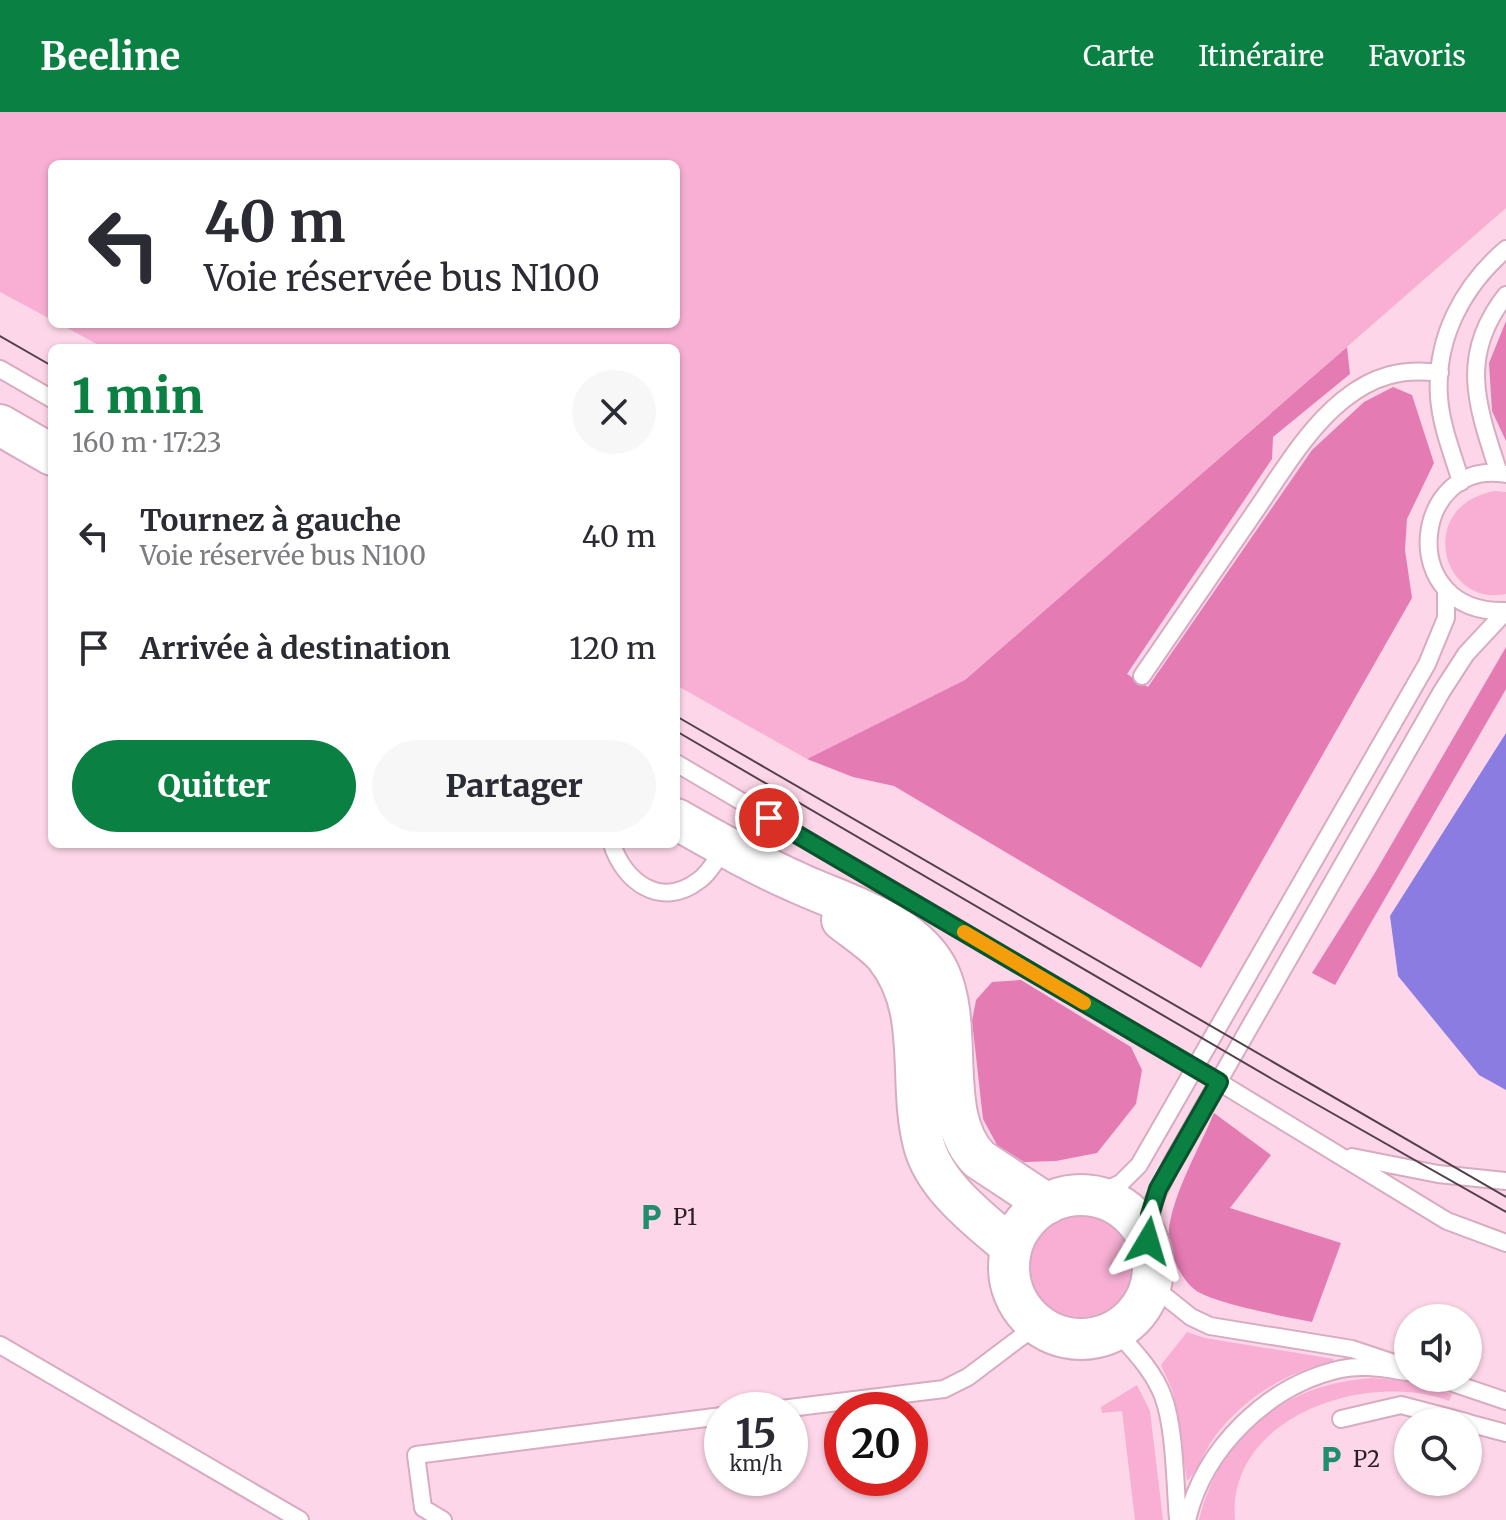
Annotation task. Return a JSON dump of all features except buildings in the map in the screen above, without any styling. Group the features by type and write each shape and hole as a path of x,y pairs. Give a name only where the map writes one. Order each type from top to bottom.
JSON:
{"street":[{"path":"0,425 48,453"},
{"path":"680,821 795,882 855,905 916,940 939,971 951,1008 955,1101 970,1150 1047,1204"},
{"path":"795,882 884,954 905,987 914,1021 924,1147 941,1177 967,1209 1011,1247"},
{"path":"1069,1196 1094,1196 1117,1205 1135,1220 1148,1241 1153,1265 1151,1285 1130,1320 1115,1330 1096,1338 1075,1339 1055,1335 1037,1325 1022,1309 1012,1289 1008,1268 1011,1247 1019,1229 1031,1215 1047,1204 1069,1196"}],"lane":[{"path":"1461,482 1439,397 1446,336 1460,303 1486,266 1506,249"},
{"path":"1506,295 1484,330 1476,356 1474,380 1482,421 1503,473 1480,475 1461,482 1439,504 1427,533 1427,554 1434,574 1446,591 1473,608 1490,612 1506,611"},
{"path":"0,369 48,397"},
{"path":"1142,676 1280,475 1326,416 1344,399 1386,376 1405,371 1440,373"},
{"path":"1094,1196 1121,1183 1139,1165 1427,664 1446,618 1446,591"},
{"path":"1148,1241 1150,1215 1158,1189 1442,691 1466,654 1506,611"},
{"path":"680,765 1342,1155 1447,1221 1506,1243"},
{"path":"614,848 628,875 651,891 665,892 686,888 698,881 725,847"},
{"path":"1342,1155 1438,1174 1506,1181"},
{"path":"1151,1285 1191,1317 1210,1326 1352,1349 1394,1365"},
{"path":"808,1406 944,1389 968,1377 1037,1325"},
{"path":"1115,1330 1148,1368 1163,1395 1168,1416 1178,1520"},
{"path":"0,1345 300,1520"},
{"path":"1187,1520 1200,1481 1221,1447 1250,1417 1283,1393 1341,1369 1366,1366 1394,1369"},
{"path":"1479,1392 1506,1401"},
{"path":"1341,1419 1401,1405 1413,1408"},
{"path":"443,1520 423,1508 416,1455 704,1418"},
{"path":"1482,1426 1506,1433"}],"shaded area":[{"path":"0,112 1506,112 1506,208 964,681 807,759 680,687 680,344 97,344 67,328 680,328 680,160 48,160 48,318 0,292"},
{"path":"1506,321 1506,441 1492,411 1489,363"},
{"path":"1347,347 1350,374 1273,437 1272,459 1127,674 1148,687 1312,450 1364,402 1393,387 1412,395 1434,463 1407,519 1405,550 1412,598 1201,968 894,786 853,777 807,759 965,680"},
{"path":"1495,491 1506,492 1506,594 1484,594 1466,586 1453,571 1446,553 1446,533 1454,515 1470,500"},
{"path":"1506,647 1506,689 1335,985 1312,973 1376,871"},
{"path":"1506,733 1506,1090 1479,1075 1398,976 1390,916"},
{"path":"1021,980 1131,1047 1142,1070 1136,1104 1097,1153 1056,1161 1024,1162 997,1145 983,1119 972,1021 976,1000 992,982"},
{"path":"1214,1113 1271,1155 1230,1208 1341,1243 1312,1322 1250,1309 1203,1294 1188,1283 1179,1269 1169,1236 1172,1213"},
{"path":"1081,1211 1101,1215 1119,1226 1130,1244 1134,1264 1130,1284 1119,1302 1101,1313 1081,1317 1061,1313 1043,1302 1032,1284 1028,1264 1032,1244 1043,1226 1061,1215"},
{"path":"1187,1332 1205,1338 1334,1359 1281,1380 1251,1400 1224,1425 1187,1481 1173,1392 1161,1365"},
{"path":"1372,1378 1394,1380 1394,1392 1452,1394 1449,1401 1416,1393 1380,1392 1343,1398 1308,1410 1277,1428 1253,1453 1238,1484 1235,1520 1199,1520 1209,1489 1240,1439 1261,1419 1285,1403 1340,1382"},
{"path":"1137,1385 1150,1411 1163,1520 1135,1520 1122,1411 1102,1413 1101,1407"}],"tram line":[{"path":"0,336 48,364"},
{"path":"680,718 1506,1197"},
{"path":"680,733 1506,1212"}],"slow traffic":[{"path":"964,932 1084,1003"}],"place":[{"name":"P1","path":"651,1217"},
{"name":"P2","path":"1331,1459"}],"route":[{"path":"769,818 1219,1082 1158,1189 1150,1215 1148,1241"}]}
